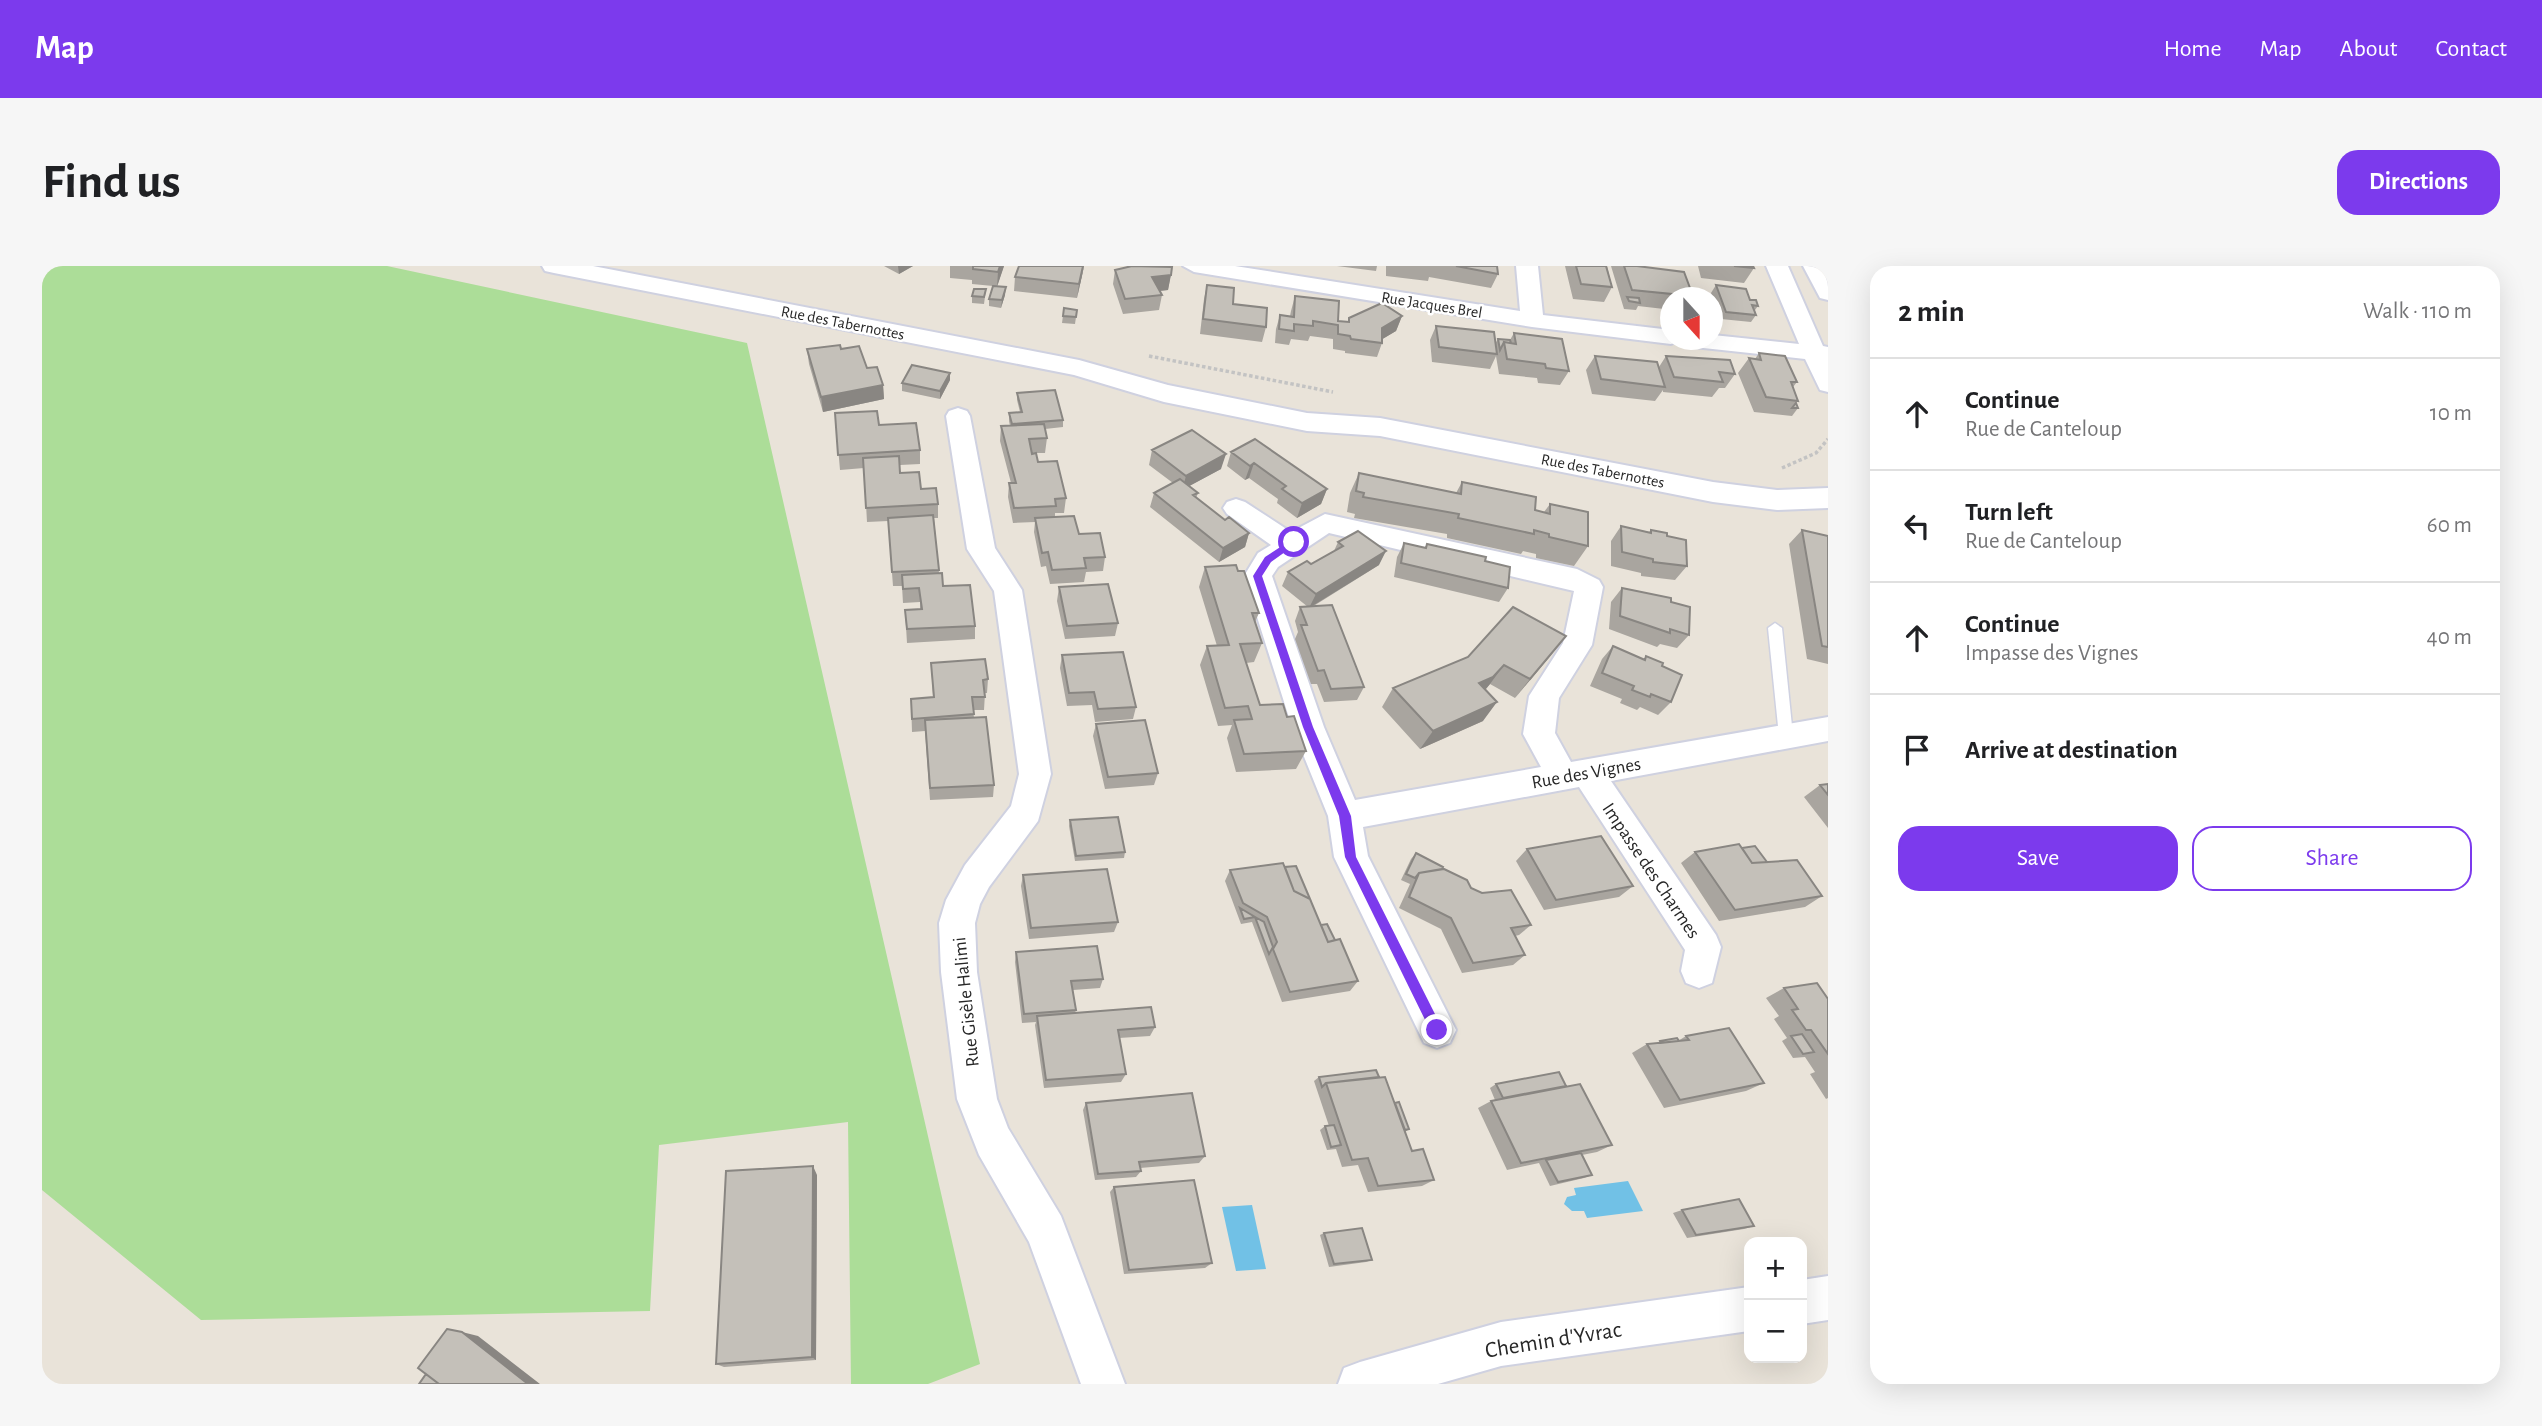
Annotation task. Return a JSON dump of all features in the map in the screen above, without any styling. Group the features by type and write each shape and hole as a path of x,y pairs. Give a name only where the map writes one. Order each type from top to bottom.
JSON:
{"street":[{"name":"Rue des Tabernottes","path":"554,266 1079,368 1164,393 1307,422 1380,427 1713,492 1777,500 1828,498"},
{"name":"Rue Jacques Brel","path":"1194,266 1532,320 1660,336"},
{"path":"1527,266 1532,320"},
{"path":"1777,266 1821,354 1828,385"},
{"path":"1815,266 1828,293"},
{"path":"1723,343 1821,354"},
{"name":"Rue Gisèle Halimi","path":"958,416 981,549 1008,590 1035,774 1026,811 976,876 963,900 957,923 959,972 975,1086 993,1141 1046,1231 1103,1384"},
{"path":"1236,508 1290,545 1268,560 1258,576 1308,727 1345,816 1350,857 1437,1030"},
{"name":"Impasse des Charmes","path":"1290,545 1325,523 1577,579 1588,587 1577,645 1544,696 1539,734 1574,774 1703,947 1699,971"},
{"name":"Rue des Vignes","path":"1345,816 1828,729"},
{"path":"1807,1301 1828,1298"},
{"name":"Chemin d'Yvrac","path":"1373,1382 1501,1345 1744,1310"}],"lane":[{"path":"1775,628 1786,736"}],"green space":[{"path":"42,266 387,266 747,343 980,1364 928,1384 851,1384 848,1122 659,1145 650,1311 201,1320 42,1190"}],"water":[{"path":"1628,1181 1643,1211 1587,1218 1584,1211 1572,1211 1564,1204 1567,1197 1576,1195 1574,1188"},
{"path":"1252,1205 1266,1269 1236,1271 1222,1207"}],"building":[{"path":"973,266 1000,266 998,272 973,269"},
{"path":"1019,266 1083,266 1079,284 1015,277"},
{"path":"1132,266 1172,267 1171,275 1152,277 1162,295 1125,299 1115,270"},
{"path":"1456,266 1497,266 1498,274"},
{"path":"1576,266 1606,266 1612,287 1581,284"},
{"path":"1624,266 1684,272 1690,287 1660,287 1660,293 1632,290"},
{"path":"1207,285 1234,288 1233,304 1267,308 1266,327 1203,319"},
{"path":"1716,285 1746,289 1750,300 1756,300 1758,306 1752,305 1756,315 1726,312 1723,287"},
{"path":"993,286 1006,287 1002,300 989,299"},
{"path":"974,289 986,289 984,297 972,296"},
{"path":"1295,296 1339,301 1338,321 1349,322 1349,318 1382,303 1402,316 1382,328 1382,343 1351,339 1350,336 1338,334 1338,325 1313,321 1313,326 1294,324 1294,331 1279,329 1280,315 1294,317"},
{"path":"1627,297 1639,298 1640,303 1629,301"},
{"path":"1064,308 1077,310 1076,317 1063,316"},
{"path":"1436,326 1494,332 1497,354 1439,347"},
{"path":"1514,333 1562,339 1569,371 1546,368 1545,364 1507,359 1504,342 1516,344"},
{"path":"1498,339 1510,340 1511,343 1504,342 1500,350"},
{"path":"840,345 841,349 859,346 867,368 877,367 883,385 821,397 807,349"},
{"path":"1759,353 1785,356 1797,382 1791,382 1798,401 1766,397 1749,358 1761,360"},
{"path":"1595,356 1657,362 1665,387 1601,379"},
{"path":"1666,356 1730,360 1735,374 1719,372 1723,382 1674,377"},
{"path":"912,365 950,373 940,391 902,383"},
{"path":"1055,390 1063,420 1012,424 1009,413 1022,412 1017,393"},
{"path":"877,411 879,425 916,423 920,450 838,455 835,413"},
{"path":"1044,424 1047,438 1029,439 1032,454 1036,453 1038,462 1057,461 1066,498 1055,499 1056,506 1014,508 1009,483 1016,483 1001,426"},
{"path":"1192,430 1226,454 1186,476 1152,450"},
{"path":"1255,439 1327,489 1302,503 1282,489 1286,486 1254,463 1250,466 1231,452"},
{"path":"899,456 900,473 919,472 921,489 936,488 938,504 866,508 863,458"},
{"path":"1359,473 1461,494 1462,482 1536,497 1535,510 1550,514 1550,504 1588,512 1588,546 1549,537 1549,534 1534,530 1534,534 1458,518 1459,514 1363,497 1364,493 1356,491"},
{"path":"1180,479 1198,493 1193,495 1225,520 1229,517 1249,533 1223,548 1154,493"},
{"path":"933,515 939,570 892,572 888,518"},
{"path":"1074,516 1079,534 1100,533 1105,557 1084,558 1086,568 1052,570 1048,552 1042,553 1035,518"},
{"path":"1621,526 1651,533 1651,530 1667,533 1667,536 1686,540 1687,566 1653,562 1653,559 1622,552"},
{"path":"1802,530 1828,536 1828,647 1822,646"},
{"path":"1358,531 1386,551 1316,594 1288,572 1307,561 1311,564 1343,546 1338,542"},
{"path":"1404,543 1426,548 1427,544 1486,557 1485,561 1510,567 1508,588 1401,563"},
{"path":"1236,565 1238,571 1244,571 1259,613 1252,613 1262,643 1240,644 1260,705 1283,704 1287,717 1294,716 1306,751 1244,754 1234,720 1252,719 1248,706 1225,708 1207,646 1229,645 1205,567"},
{"path":"942,573 943,586 970,585 975,626 907,629 905,610 922,609 919,588 903,589 902,575"},
{"path":"1108,584 1118,623 1067,626 1059,587"},
{"path":"1622,588 1671,598 1671,602 1690,607 1689,635 1670,629 1670,633 1620,616"},
{"path":"1332,605 1364,687 1331,689 1324,670 1318,671 1301,625 1307,625 1300,607"},
{"path":"1513,607 1566,636 1530,679 1504,665 1493,677 1479,683 1497,702 1433,731 1393,688 1468,657"},
{"path":"1613,646 1645,660 1646,656 1663,663 1662,666 1682,675 1671,702 1632,690 1634,686 1602,673"},
{"path":"1123,652 1136,707 1098,709 1094,692 1069,693 1062,655"},
{"path":"985,659 988,679 983,680 985,697 972,697 974,714 912,719 911,699 934,697 931,663"},
{"path":"986,717 994,785 930,788 925,720"},
{"path":"1145,720 1158,773 1108,777 1096,724"},
{"path":"1828,784 1828,795 1820,785"},
{"path":"1118,817 1125,852 1076,856 1070,820"},
{"path":"1601,836 1633,886 1556,900 1527,849"},
{"path":"1739,844 1752,863 1797,860 1822,896 1735,910 1695,852"},
{"path":"1755,846 1767,862 1752,863 1742,848"},
{"path":"1416,853 1443,867 1442,869 1419,873 1415,878 1406,874"},
{"path":"1283,863 1294,891 1310,899 1328,942 1340,939 1358,981 1290,992 1273,949 1277,942 1267,917 1243,903 1230,870"},
{"path":"1296,866 1310,899 1294,891 1285,867"},
{"path":"1107,869 1118,922 1031,928 1023,875"},
{"path":"1444,869 1467,880 1471,888 1482,893 1511,890 1531,925 1511,928 1525,955 1473,963 1451,918 1409,897 1419,873"},
{"path":"1240,908 1255,917 1244,919"},
{"path":"1255,917 1264,922 1273,947 1269,954"},
{"path":"1327,924 1335,940 1328,942 1321,925"},
{"path":"1097,946 1103,979 1071,981 1076,1010 1024,1014 1016,952"},
{"path":"1817,983 1828,999 1828,1054 1792,1010 1798,1009 1784,988"},
{"path":"1151,1007 1155,1027 1118,1030 1126,1074 1046,1080 1037,1016"},
{"path":"1729,1028 1764,1083 1680,1100 1647,1044 1689,1040 1686,1036"},
{"path":"1802,1034 1814,1052 1803,1054 1791,1036"},
{"path":"1677,1038 1679,1041 1660,1041"},
{"path":"1376,1070 1379,1077 1326,1083 1322,1087 1319,1077"},
{"path":"1559,1072 1566,1086 1503,1098 1496,1084"},
{"path":"1385,1077 1412,1151 1423,1149 1434,1180 1378,1186 1368,1158 1352,1160 1326,1083"},
{"path":"1580,1084 1612,1145 1521,1163 1491,1101"},
{"path":"1192,1093 1205,1156 1139,1162 1141,1171 1098,1174 1086,1103"},
{"path":"1399,1102 1409,1129 1405,1130 1395,1103"},
{"path":"1334,1125 1341,1145 1331,1147 1325,1126"},
{"path":"1581,1153 1592,1175 1558,1182 1546,1160"},
{"path":"813,1166 812,1357 716,1364 726,1171"},
{"path":"1194,1180 1212,1263 1129,1270 1114,1187"},
{"path":"1739,1199 1754,1226 1696,1235 1682,1210"},
{"path":"1362,1228 1372,1260 1334,1264 1324,1233"},
{"path":"447,1329 462,1332 528,1384 439,1384 418,1368"},
{"path":"426,1374 439,1384 419,1384"}],"route":[{"path":"1294,542 1268,560 1258,576 1308,727 1331,789 1345,816 1350,857 1437,1030"}]}
